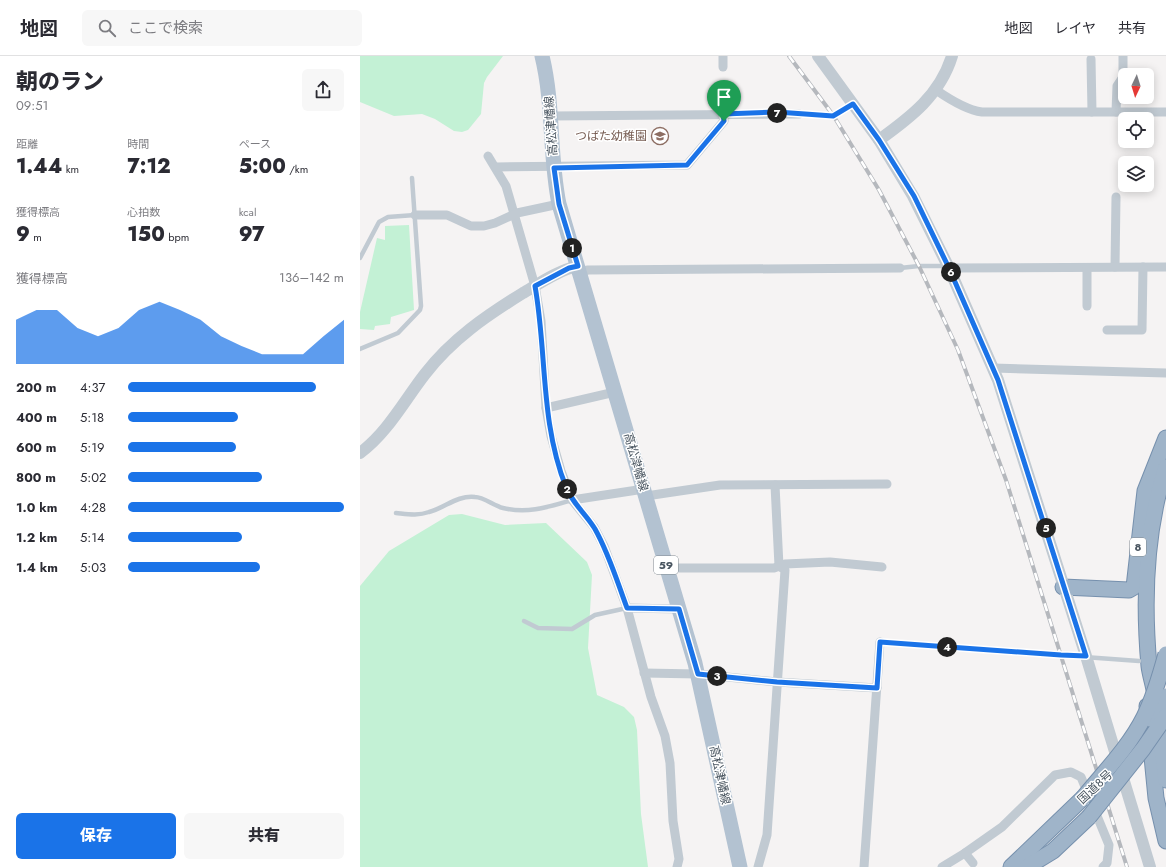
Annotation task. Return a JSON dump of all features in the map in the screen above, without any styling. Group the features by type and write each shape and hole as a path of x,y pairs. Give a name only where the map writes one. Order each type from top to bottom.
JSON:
{"highway":[{"name":"8","path":"1063,586 1129,590 1134,587 1139,528 1145,491 1166,438"},
{"path":"1166,467 1157,495 1147,564 1144,664 1151,764 1166,841"},
{"path":"1083,798 1131,738 1144,718 1160,678 1166,654"},
{"path":"1144,664 1153,679 1166,780"},
{"name":"国道8号","path":"1025,861 1083,798 1107,778 1135,743 1166,696"},
{"name":"国道8号","path":"1011,867 1022,858 1025,861 1053,851 1089,817 1143,749 1166,716"},
{"path":"1089,817 1133,770 1166,731"},
{"path":"1040,867 1053,851"},
{"path":"1003,867 1018,856 1025,861"}],"main road":[{"name":"高松津幡線","path":"542,56 548,78 552,116 554,168 559,204 698,674 740,867"}],"street":[{"path":"723,56 723,67"},
{"path":"818,56 879,140 914,196 949,267 993,368 1033,485 1150,867"},
{"path":"879,140 917,112 943,80 952,56"},
{"path":"1116,112 1117,86 1123,77 1123,56"},
{"path":"1091,59 1092,112"},
{"path":"936,90 946,98 975,111 1166,112"},
{"path":"496,167 554,168 687,165 724,121 723,114"},
{"path":"552,116 799,114"},
{"path":"488,156 496,167 506,186 535,286 541,321 546,408 551,436 561,472 572,500 594,527 604,546 627,608 644,673 665,736 670,763 672,821 678,860 677,867"},
{"path":"1115,267 1116,196"},
{"path":"415,215 447,215 472,226 484,226 495,223 514,214 559,204"},
{"path":"949,267 1166,267"},
{"path":"1107,330 1142,330 1143,267"},
{"path":"361,450 386,430 424,375 450,345 483,318 535,286 569,268 596,270 900,268"},
{"path":"1087,268 1087,306"},
{"path":"993,368 1166,373"},
{"path":"546,408 615,392"},
{"path":"572,500 720,485 887,484"},
{"path":"775,485 779,566"},
{"path":"667,568 774,568 785,564 830,562 882,567"},
{"path":"758,867 767,835 785,570 779,566"},
{"path":"627,608 679,609"},
{"path":"864,867 880,642"},
{"path":"644,673 698,674 777,682 877,688"},
{"path":"942,867 966,853 1002,827 1055,775 1071,772 1081,777 1109,845 1106,863 1102,867"},
{"path":"966,853 973,864"}],"lane":[{"path":"799,114 833,116 853,104"},
{"path":"360,349 398,333 420,310 421,302 412,178"},
{"path":"360,258 379,222 388,217 415,215"},
{"path":"900,268 919,266 949,267"},
{"path":"396,513 419,515 430,512 460,498 476,497 502,508 521,511 537,510 572,500"},
{"path":"524,621 538,628 572,629 595,615 627,608"},
{"path":"880,642 1086,656 1144,664"}],"green space":[{"path":"360,56 503,56 484,83 481,114 468,130 462,132 454,131 435,119 422,114 394,116 360,102"},
{"path":"409,225 414,310 391,317 390,324 375,326 374,330 360,329 360,312 377,238 385,240 385,226"},
{"path":"462,514 505,525 546,523 587,562 592,575 588,648 597,695 624,707 634,717 637,730 641,814 648,867 360,867 360,586 389,551 449,515"}],"railway":[{"path":"789,56 833,115 879,190 919,266 958,350 1006,480 1127,867"}],"place":[{"name":"つばた幼稚園","path":"660,136"}],"route":[{"path":"853,104 879,140 914,196 948,266 998,380 1033,485 1063,586 1086,656 880,642 877,688 777,682 698,674 679,609 627,608 604,546 594,527 572,500 566,487 551,436 546,408 541,321 535,286 569,268 578,266 559,204 554,168 687,165 724,121 723,114 777,112 833,116 853,104"}]}
